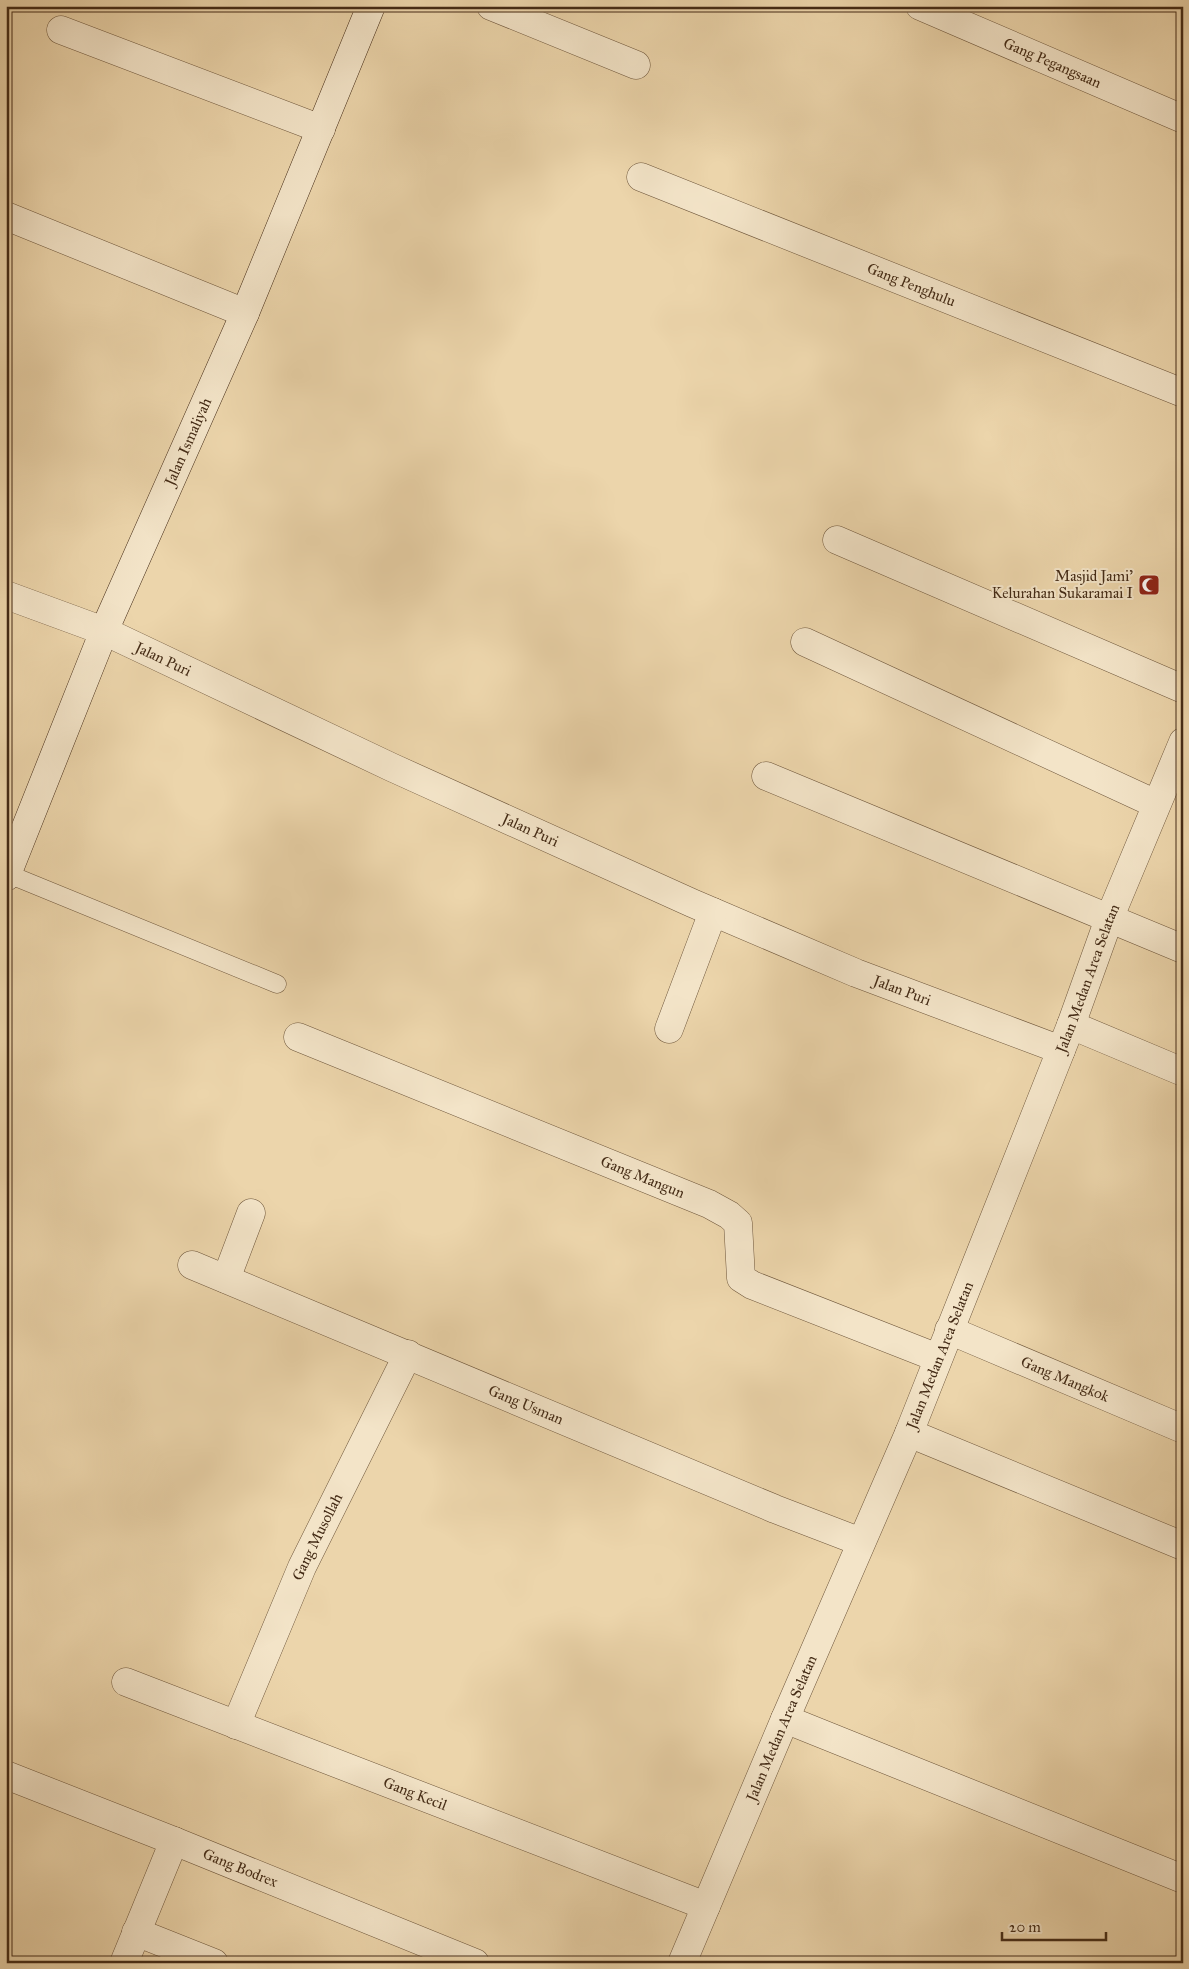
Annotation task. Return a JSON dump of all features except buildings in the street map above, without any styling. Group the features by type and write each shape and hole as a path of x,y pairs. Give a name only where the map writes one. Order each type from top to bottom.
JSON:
{"street":[{"name":"Jalan Ismaliyah","path":"7,876 104,631 245,313 371,6"},
{"path":"491,6 636,65"},
{"name":"Gang Pegangsaan","path":"920,6 1183,119"},
{"path":"61,30 321,129"},
{"name":"Gang Penghulu","path":"641,177 1183,393"},
{"path":"6,216 245,313"},
{"path":"837,540 1183,689"},
{"name":"Jalan Puri","path":"6,595 104,631 391,766 713,912 856,973 1061,1050"},
{"path":"805,642 1156,804"},
{"name":"Jalan Medan Area Selatan","path":"682,1963 784,1719 909,1433 1071,1025 1109,919 1183,742"},
{"path":"766,776 1183,949"},
{"path":"669,1029 713,912"},
{"path":"1071,1025 1183,1072"},
{"name":"Gang Mangun","path":"298,1037 709,1204 729,1215 738,1223 741,1278 752,1285 938,1358"},
{"path":"226,1279 251,1213"},
{"name":"Gang Usman","path":"192,1265 776,1509 861,1542"},
{"name":"Gang Mangkok","path":"949,1330 1183,1428"},
{"name":"Gang Musollah","path":"236,1725 302,1567 408,1354"},
{"path":"909,1433 1183,1546"},
{"name":"Gang Kecil","path":"126,1682 706,1906"},
{"path":"784,1719 1183,1879"},
{"name":"Gang Bodrex","path":"6,1775 174,1840 475,1963"},
{"path":"124,1963 174,1840"},
{"path":"136,1932 214,1963"}],"lane":[{"path":"7,876 277,984"}],"place":[{"name":"Masjid Jami' Kelurahan Sukaramai I","path":"1149,585"}]}
